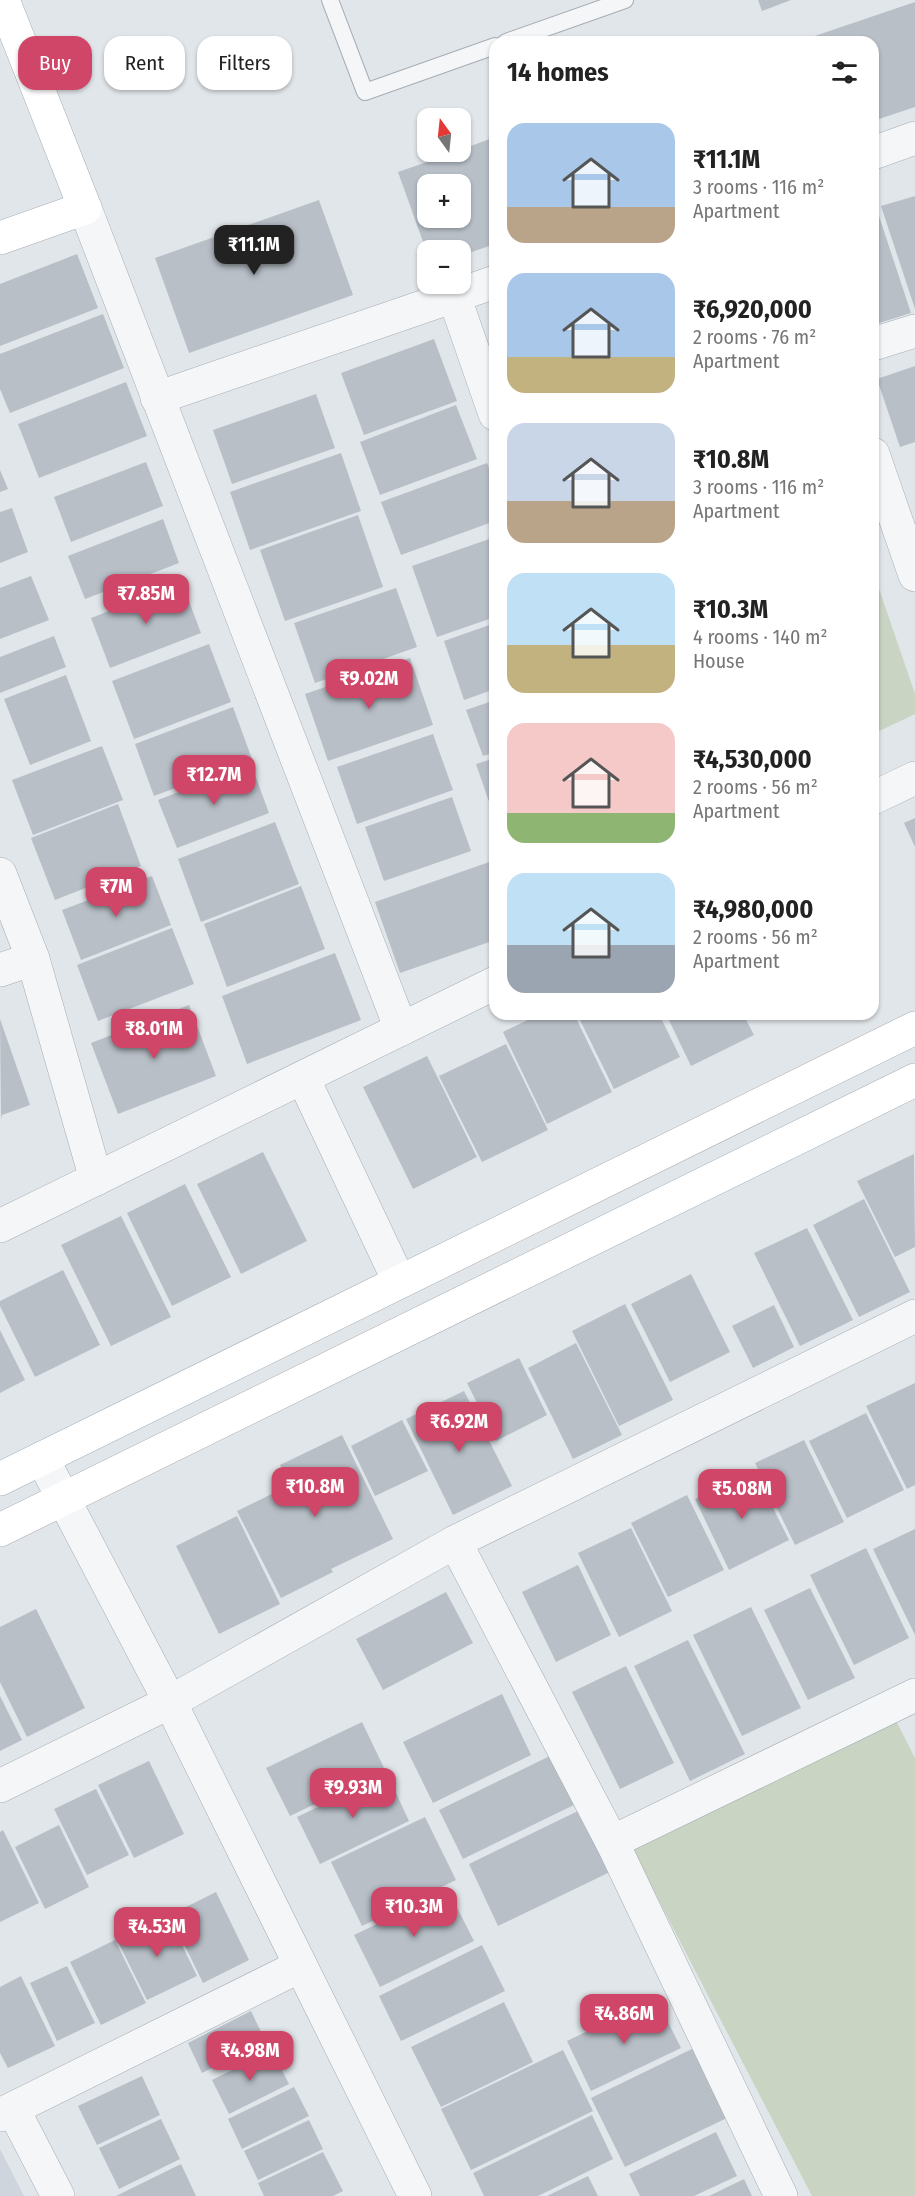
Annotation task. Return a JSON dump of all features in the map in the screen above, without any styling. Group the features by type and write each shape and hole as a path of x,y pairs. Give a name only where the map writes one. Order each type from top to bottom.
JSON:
{"street":[{"path":"3,0 401,1029"},
{"path":"879,151 915,138"},
{"path":"0,238 85,208"},
{"path":"157,398 489,284"},
{"path":"454,296 489,397"},
{"path":"879,342 915,331"},
{"path":"879,471 915,575"},
{"path":"879,795 915,778"},
{"path":"0,874 33,959 96,1179"},
{"path":"0,970 33,959"},
{"path":"0,1226 489,986"},
{"path":"0,1479 915,1028"},
{"path":"303,1078 399,1281"},
{"path":"0,1530 915,1080"},
{"path":"0,1786 170,1702 455,1542 915,1316"},
{"path":"42,1458 170,1702 415,2196"},
{"path":"455,1542 612,1842 781,2196"},
{"path":"612,1842 915,1695"},
{"path":"58,2196 6,2112 300,1966"}],"lane":[{"path":"330,0 366,92 489,48"},
{"path":"523,36 625,0"}],"shaded area":[{"path":"0,2149 24,2196 0,2196"}],"green space":[{"path":"879,589 915,694 915,714 879,731"},
{"path":"890,1709 915,1758 915,2196 812,2196 629,1843"}],"building":[{"path":"758,0 791,0 762,11"},
{"path":"915,2 915,107 879,119 879,36 815,36"},
{"path":"489,139 489,246 471,252 471,240 422,240 418,228 471,228 471,174 417,174 417,225 398,172 427,162 471,162 471,146"},
{"path":"915,196 915,309 881,206"},
{"path":"319,200 353,295 189,353 155,258"},
{"path":"879,216 911,313 879,323"},
{"path":"77,254 98,308 0,346 0,284"},
{"path":"103,314 124,368 10,413 0,389 0,354"},
{"path":"434,339 457,401 364,435 341,373"},
{"path":"915,366 915,442 900,447 879,385 879,378"},
{"path":"126,382 147,436 39,478 18,424"},
{"path":"316,394 335,448 232,484 213,430"},
{"path":"456,405 477,459 380,495 360,442"},
{"path":"341,453 361,511 250,550 230,492"},
{"path":"146,462 163,506 71,542 54,497"},
{"path":"487,463 489,468 489,523 401,555 381,502"},
{"path":"0,470 8,489 0,492"},
{"path":"12,508 28,552 0,563 0,512"},
{"path":"358,515 383,587 285,621 260,550"},
{"path":"163,519 179,563 85,599 68,556"},
{"path":"489,539 489,619 437,637 412,566"},
{"path":"31,576 49,620 0,639 0,588"},
{"path":"182,583 201,633 110,668 91,618"},
{"path":"396,588 417,647 315,683 294,623"},
{"path":"489,625 489,691 464,700 444,641"},
{"path":"54,636 66,667 0,693 0,657"},
{"path":"209,644 231,702 134,739 112,681"},
{"path":"410,658 433,725 328,761 305,694"},
{"path":"66,675 91,741 30,765 4,699"},
{"path":"489,702 489,754 483,756 466,710"},
{"path":"233,707 252,759 154,796 135,744"},
{"path":"433,734 453,790 357,824 337,767"},
{"path":"102,746 123,800 33,835 12,780"},
{"path":"489,760 489,802 476,764"},
{"path":"251,764 269,813 177,848 158,800"},
{"path":"452,797 471,851 384,881 365,827"},
{"path":"118,804 141,866 55,900 31,838"},
{"path":"915,818 915,847 904,823"},
{"path":"275,822 299,884 201,922 178,859"},
{"path":"489,862 489,942 400,973 375,902"},
{"path":"152,876 171,925 81,960 62,910"},
{"path":"301,886 325,949 227,987 204,924"},
{"path":"172,928 194,984 98,1021 77,965"},
{"path":"335,953 361,1020 247,1064 222,996"},
{"path":"189,1005 216,1076 118,1114 91,1043"},
{"path":"0,1019 30,1105 2,1115 1,1119"},
{"path":"528,1020 577,1020 612,1092 547,1124 503,1032"},
{"path":"580,1020 662,1020 680,1057 614,1089"},
{"path":"669,1020 746,1020 754,1035 691,1066"},
{"path":"506,1044 548,1130 482,1162 439,1076"},
{"path":"427,1056 477,1157 413,1189 363,1087"},
{"path":"263,1152 307,1241 241,1274 197,1184"},
{"path":"914,1154 915,1247 895,1257 857,1181"},
{"path":"185,1184 231,1277 172,1306 127,1213"},
{"path":"864,1199 910,1292 859,1317 813,1225"},
{"path":"121,1216 171,1317 111,1346 61,1245"},
{"path":"807,1228 853,1320 800,1346 754,1253"},
{"path":"63,1270 100,1345 35,1377 0,1306 0,1301"},
{"path":"691,1274 730,1352 670,1382 631,1304"},
{"path":"625,1304 673,1400 619,1426 572,1331"},
{"path":"774,1305 794,1347 753,1368 732,1326"},
{"path":"0,1330 25,1380 0,1393"},
{"path":"576,1343 622,1435 573,1459 528,1368"},
{"path":"519,1358 547,1415 496,1441 467,1383"},
{"path":"915,1383 915,1485 907,1489 866,1406"},
{"path":"464,1391 512,1486 453,1515 406,1419"},
{"path":"866,1413 904,1490 847,1518 809,1441"},
{"path":"402,1420 428,1471 375,1496 351,1446"},
{"path":"342,1435 393,1539 331,1569 333,1572 281,1598 237,1511 290,1485 280,1465"},
{"path":"804,1440 844,1522 795,1545 755,1463"},
{"path":"754,1470 789,1540 729,1570 695,1499"},
{"path":"687,1495 724,1570 668,1597 631,1523"},
{"path":"237,1516 280,1604 219,1634 176,1546"},
{"path":"631,1528 672,1611 619,1637 578,1553"},
{"path":"915,1529 915,1635 873,1549"},
{"path":"866,1548 909,1638 854,1665 810,1575"},
{"path":"578,1565 611,1635 556,1662 522,1592"},
{"path":"810,1588 855,1678 808,1700 764,1610"},
{"path":"446,1592 473,1643 383,1690 356,1639"},
{"path":"751,1607 801,1708 742,1736 693,1635"},
{"path":"36,1609 85,1708 27,1737 0,1682 0,1627"},
{"path":"688,1640 745,1754 690,1781 634,1666"},
{"path":"626,1666 674,1763 620,1789 572,1692"},
{"path":"502,1694 531,1755 433,1803 403,1742"},
{"path":"0,1696 22,1740 0,1751"},
{"path":"362,1722 385,1770 290,1816 266,1768"},
{"path":"552,1755 576,1804 463,1859 439,1810"},
{"path":"149,1761 184,1834 134,1858 98,1785"},
{"path":"387,1774 409,1821 320,1864 297,1817"},
{"path":"96,1789 129,1855 87,1875 54,1809"},
{"path":"582,1809 612,1871 498,1926 469,1864"},
{"path":"425,1817 456,1880 362,1926 331,1862"},
{"path":"59,1825 89,1887 45,1909 15,1847"},
{"path":"3,1830 39,1903 0,1922 0,1832"},
{"path":"448,1890 474,1941 380,1987 354,1935"},
{"path":"216,1892 249,1960 203,1983 170,1915"},
{"path":"168,1916 197,1976 147,2000 117,1940"},
{"path":"115,1940 146,2003 101,2025 70,1962"},
{"path":"482,1945 505,1991 401,2041 379,1996"},
{"path":"67,1966 95,2023 57,2041 30,1983"},
{"path":"21,1976 55,2046 8,2068 0,2053 0,1987"},
{"path":"656,1998 681,2048 591,2091 567,2041"},
{"path":"504,2002 533,2062 441,2107 411,2047"},
{"path":"251,2011 265,2040 202,2073 188,2043"},
{"path":"694,2048 729,2117 625,2167 591,2098"},
{"path":"272,2050 289,2084 229,2114 212,2080"},
{"path":"563,2050 593,2111 471,2170 441,2109"},
{"path":"142,2076 160,2115 97,2145 78,2106"},
{"path":"294,2087 309,2116 242,2149 228,2119"},
{"path":"592,2115 613,2159 538,2196 484,2196 473,2173"},
{"path":"161,2119 180,2159 119,2189 99,2148"},
{"path":"309,2120 323,2149 258,2180 244,2151"},
{"path":"716,2132 737,2176 694,2196 640,2196 629,2174"},
{"path":"323,2152 343,2191 333,2196 264,2196 258,2183"},
{"path":"181,2164 196,2196 116,2196"},
{"path":"588,2176 598,2196 547,2196"},
{"path":"744,2179 752,2196 709,2196"}]}
